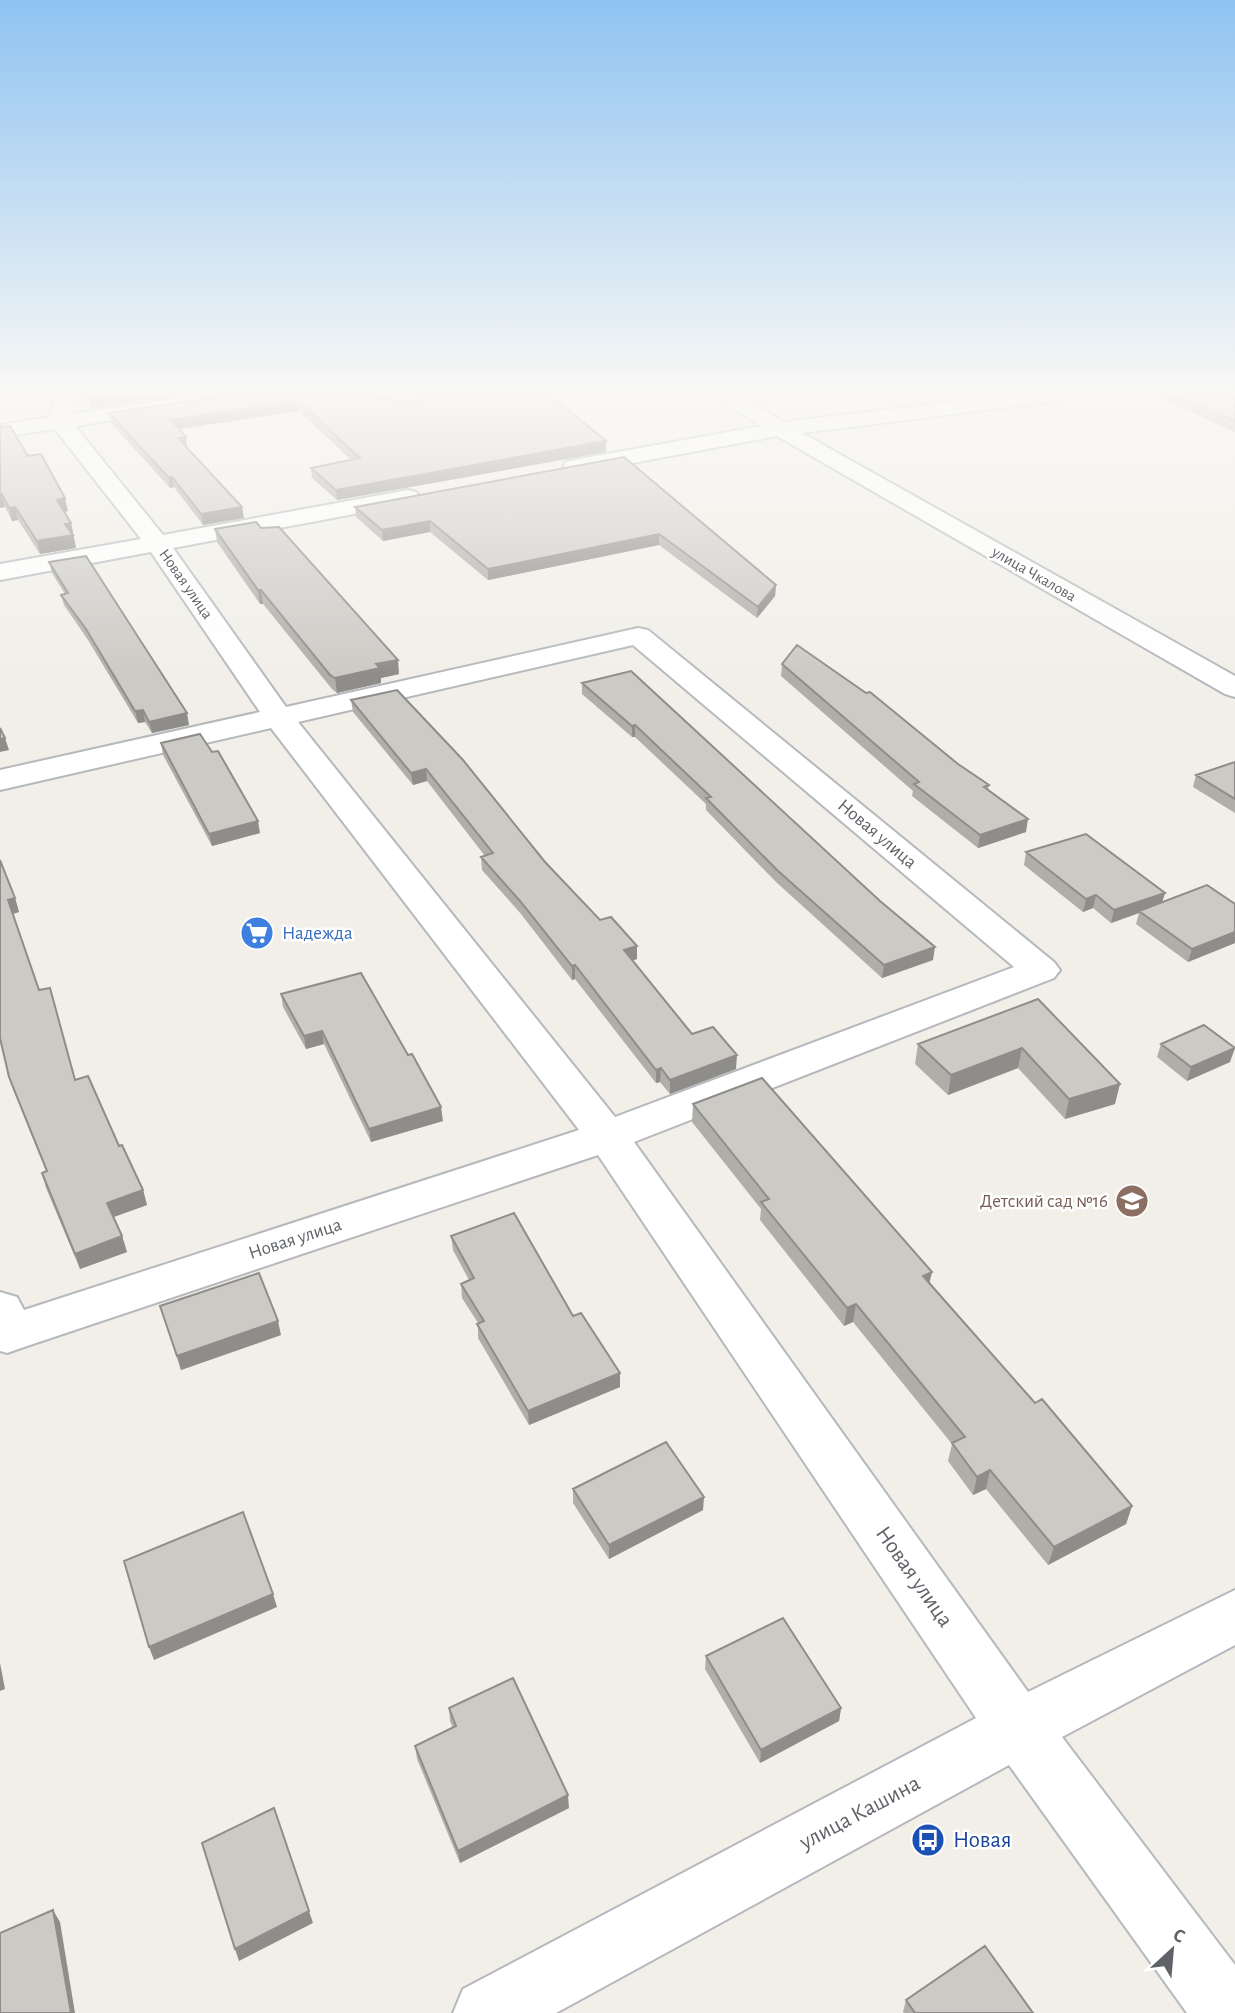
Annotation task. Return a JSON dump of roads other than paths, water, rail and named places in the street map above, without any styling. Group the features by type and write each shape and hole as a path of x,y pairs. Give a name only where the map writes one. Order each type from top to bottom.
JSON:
{"street":[{"name":"Новая улица","path":"119,489 279,718 607,1136 1018,1728 1229,2013"},
{"name":"улица Чкалова","path":"885,489 1235,688"},
{"path":"0,572 428,493"},
{"name":"Новая улица","path":"0,780 638,636 1041,970 607,1136 8,1334 0,1310"},
{"name":"улица Кашина","path":"487,2013 1018,1728 1235,1616"}],"place":[{"name":"Надежда","path":"257,933"},
{"name":"Детский сад №16","path":"1132,1201"},
{"name":"Новая","path":"928,1840"}]}
